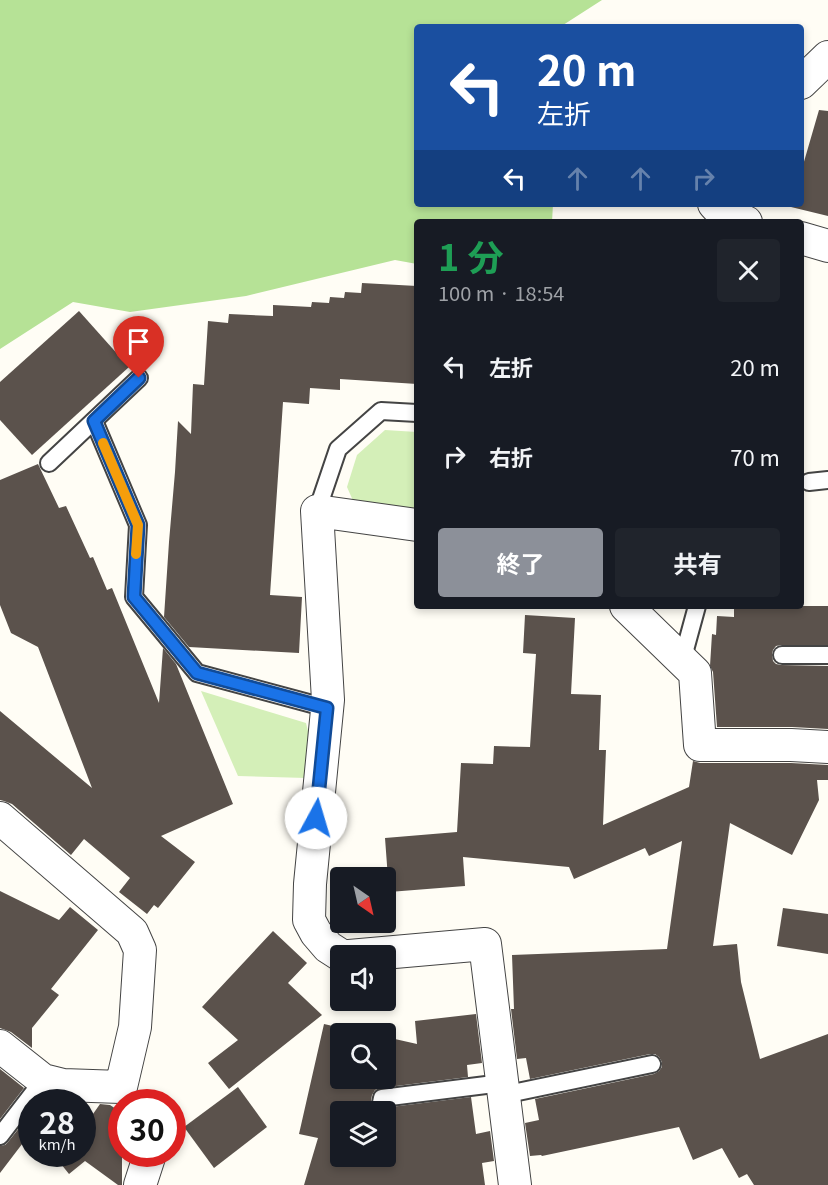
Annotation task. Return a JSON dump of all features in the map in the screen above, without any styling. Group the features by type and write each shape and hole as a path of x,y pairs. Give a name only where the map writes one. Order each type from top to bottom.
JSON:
{"street":[{"path":"804,80 828,57"},
{"path":"717,207 725,216 736,219"},
{"path":"804,239 828,246"},
{"path":"330,948 316,933 309,920 310,884 328,700 317,511 414,525"},
{"path":"629,609 695,673 700,745 828,747"},
{"path":"0,818 132,932 140,950 130,1089"},
{"path":"396,952 484,944 515,1185"},
{"path":"0,1046 43,1080 108,1092"},
{"path":"141,1185 146,1167"}],"lane":[{"path":"49,463 139,378"},
{"path":"317,511 338,448 381,411 414,413"},
{"path":"94,421 138,525 134,597 197,673 327,708"},
{"path":"809,482 828,480"},
{"path":"682,661 696,609"},
{"path":"782,655 828,655"},
{"path":"381,1101 382,1098 503,1089 652,1064"},
{"path":"0,1136 43,1080"}],"green space":[{"path":"0,0 602,0 565,24 414,24 414,207 553,207 552,219 414,219 414,263 395,260 246,296 130,312 73,302 0,349"},
{"path":"385,430 414,432 414,512 354,503 347,487 357,455"},
{"path":"201,691 306,723 311,743 306,778 238,776"}],"building":[{"path":"819,110 828,111 828,216 791,207 804,207 804,162"},
{"path":"362,283 414,286 414,384 340,379 340,390 310,388 309,404 283,402 270,595 302,597 299,653 189,647 164,617 178,421 191,434 193,384 204,385 208,321 228,323 229,314 273,316 273,305 311,307 312,302 329,303 330,297 344,298 345,292 361,293"},
{"path":"79,311 129,367 32,455 0,420 0,382"},
{"path":"38,464 59,508 66,506 90,558 93,557 107,590 112,588 159,703 163,648 176,664 233,804 161,836 195,862 158,908 154,905 147,914 119,892 130,878 84,839 71,855 12,804 0,800 0,711 92,788 38,647 11,633 0,605 0,480"},
{"path":"804,606 828,606 828,645 781,645 776,646 772,654 776,664 828,666 828,729 717,727 713,672 710,666 712,634 716,635 717,616 734,617 734,609 804,609"},
{"path":"525,615 575,618 571,694 601,695 599,750 606,750 603,825 689,787 693,761 828,765 828,780 817,780 819,800 792,855 730,823 713,946 737,944 741,982 760,1059 828,1034 828,1185 754,1185 747,1174 739,1178 722,1148 693,1160 679,1127 542,1156 530,1156 525,1123 539,1120 535,1099 654,1074 662,1067 662,1062 655,1054 650,1054 530,1079 526,1058 517,1059 511,1009 514,1009 512,955 667,949 682,841 649,856 645,848 574,879 569,867 463,857 465,886 396,891 396,867 387,867 385,838 457,832 461,763 493,764 494,746 530,747 536,654 523,653"},
{"path":"0,891 59,920 70,907 98,930 51,989 59,995 32,1028 32,1048 11,1032 0,1028"},
{"path":"783,908 828,914 828,954 777,946"},
{"path":"273,931 307,963 288,983 322,1015 229,1089 208,1063 238,1040 202,1007"},
{"path":"476,1014 482,1063 467,1065 468,1077 396,1086 396,1039 417,1044 415,1021"},
{"path":"324,1024 330,1025 330,1089 378,1089 372,1095 371,1101 330,1101 330,1167 396,1167 396,1106 471,1097 476,1134 490,1131 494,1161 482,1163 485,1185 304,1185 318,1138 299,1134"},
{"path":"0,1069 24,1088 18,1089 18,1096 0,1119"},
{"path":"238,1087 267,1127 214,1168 186,1130 186,1126"},
{"path":"100,1104 108,1105 108,1167 122,1167 122,1185 118,1185 93,1167 96,1167 96,1110"},
{"path":"18,1130 18,1149 0,1173 0,1146 8,1142"},
{"path":"63,1167 78,1167 69,1174"}],"slow traffic":[{"path":"103,443 138,525 136,554"}],"route":[{"path":"139,378 94,421 138,525 134,597 197,673 327,708 316,818"}]}
